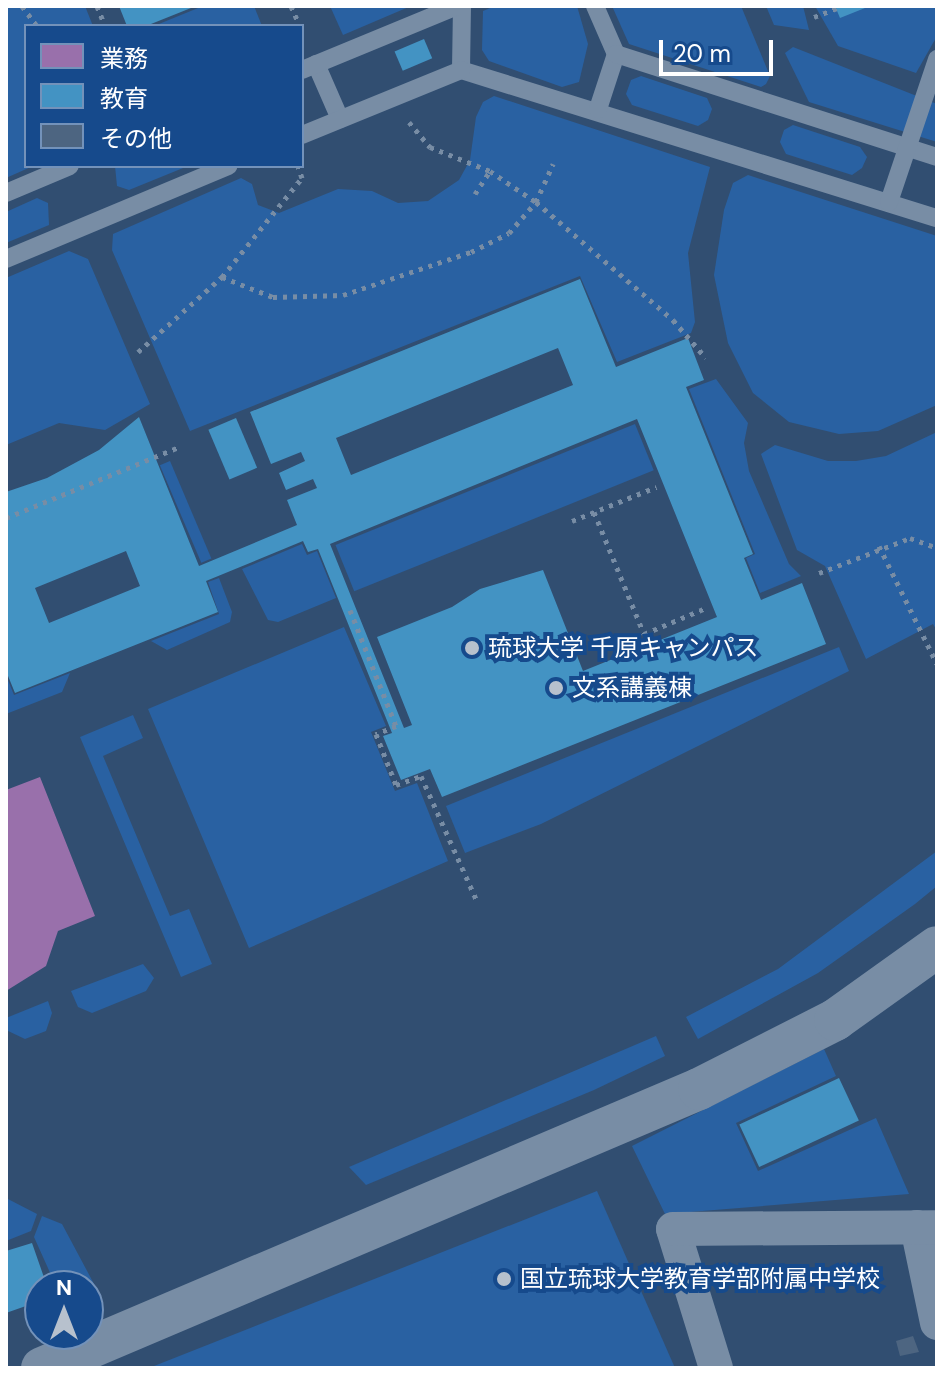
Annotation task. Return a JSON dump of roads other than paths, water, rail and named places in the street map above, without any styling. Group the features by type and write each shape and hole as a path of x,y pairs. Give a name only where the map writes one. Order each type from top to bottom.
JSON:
{"street":[{"path":"42,1368 699,1089 835,1020 937,947"},
{"path":"716,1368 673,1229 927,1227 937,1323"}],"lane":[{"path":"340,119 309,67 459,6 461,70"},
{"path":"595,6 616,54 598,109"},
{"path":"616,54 937,157"},
{"path":"889,202 937,59"},
{"path":"304,134 461,70 598,109 937,218"},
{"path":"6,193 65,168"},
{"path":"6,259 217,168"}],"place":[{"name":"琉球大学 千原キャンパス","path":"472,648"},
{"name":"文系講義棟","path":"556,688"},
{"name":"国立琉球大学教育学部附属中学校","path":"504,1279"}]}
